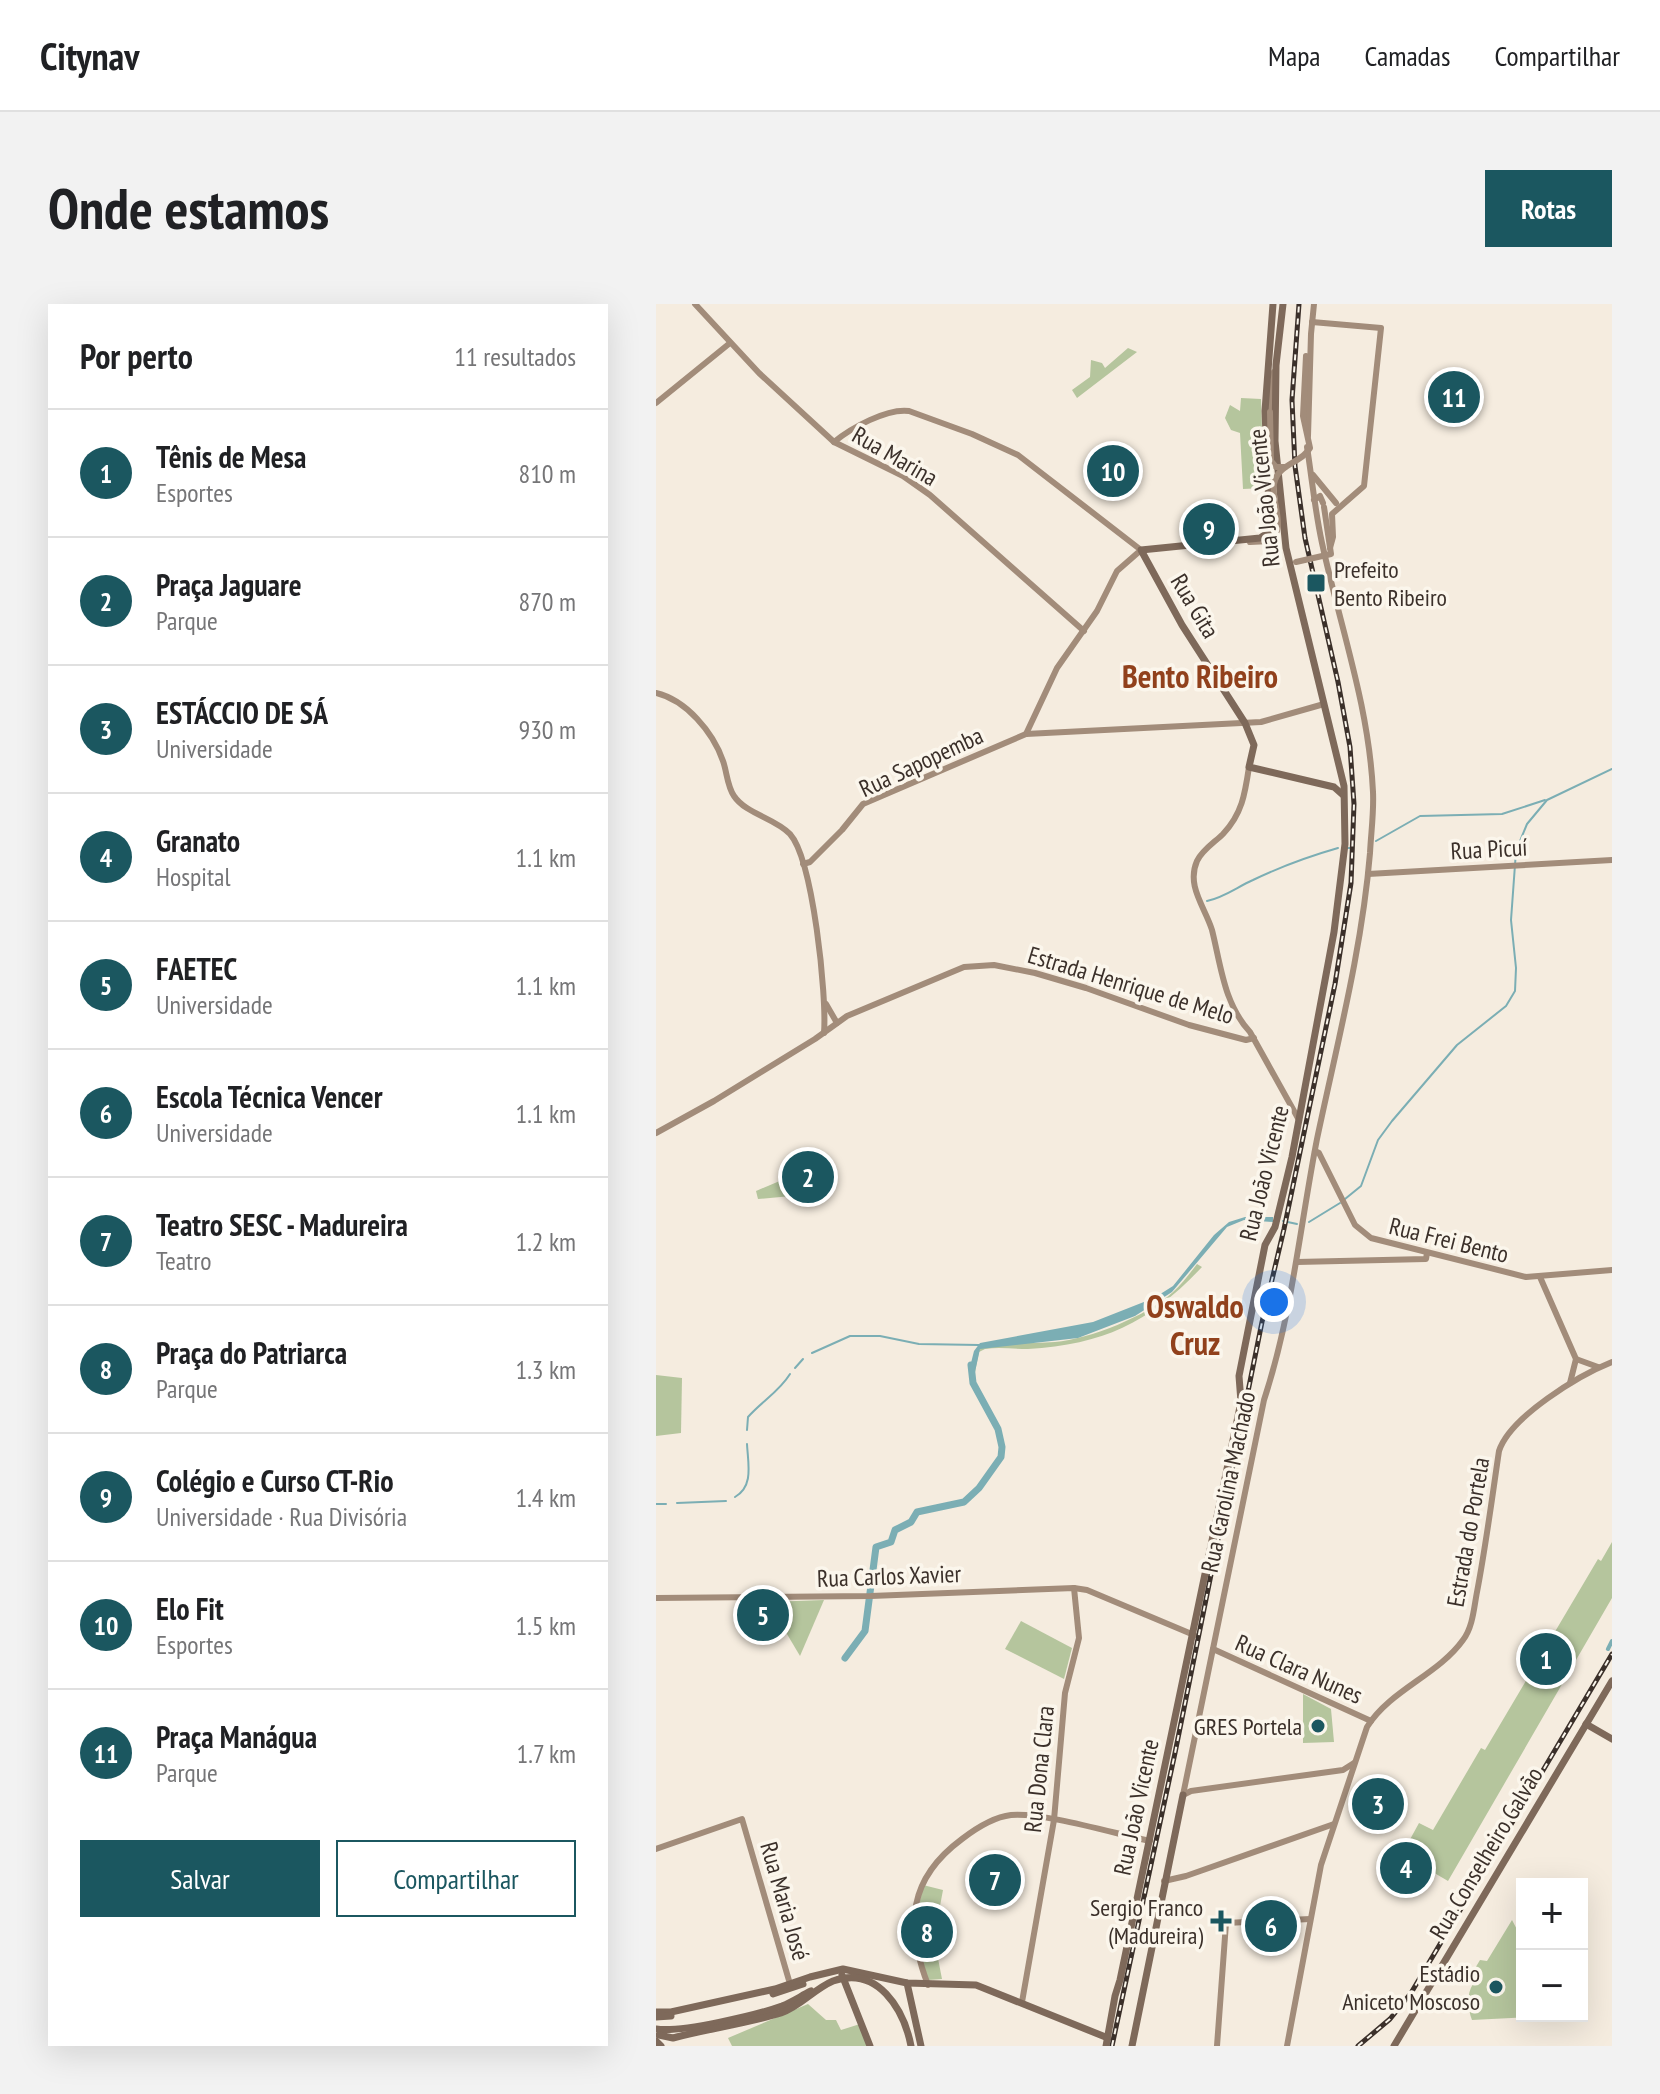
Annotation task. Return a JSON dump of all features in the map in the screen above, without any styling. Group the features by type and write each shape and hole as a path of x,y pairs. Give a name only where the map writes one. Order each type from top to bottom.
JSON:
{"main road":[{"name":"Rua Marina","path":"695,304 730,343 834,442 903,476 930,495 1084,631"},
{"name":"Rua João Vicente","path":"1269,538 1272,523 1265,442 1266,373 1273,304"},
{"name":"Rua João Vicente","path":"1107,2042 1241,1402 1239,1376 1265,1245 1278,1219 1299,1120 1342,881 1342,781 1277,481 1276,365 1283,304"},
{"name":"Rua Carolina Machado","path":"1132,2046 1164,1881 1187,1793 1185,1785 1264,1400 1274,1369 1297,1262 1368,874 1373,792 1362,710 1351,651 1314,500 1307,444 1314,304"},
{"path":"1312,322 1381,328 1364,486 1332,515 1334,536 1328,564"},
{"path":"1311,334 1306,356 1303,416 1310,449 1277,475 1274,483 1277,535 1141,550 1117,571 1084,631 1057,668 1030,724 1029,734 1271,721 1324,704"},
{"path":"656,403 730,343"},
{"path":"1276,365 1271,384 1271,462 1277,467 1285,467"},
{"path":"834,442 855,426 899,411 909,411 1018,455 1141,550"},
{"path":"1265,442 1270,445 1275,441"},
{"path":"1310,470 1336,503"},
{"path":"1293,563 1331,554 1324,505 1320,496 1314,500"},
{"path":"1324,505 1327,501 1346,501"},
{"name":"Rua Gita","path":"1141,550 1180,622 1245,723 1254,745 1249,767"},
{"path":"656,693 679,703 696,719 722,757 733,795 789,833 797,846 819,947 826,1004 824,1033"},
{"name":"Rua Sapopemba","path":"803,864 810,862 842,830 863,804 1029,734"},
{"path":"1256,1042 1239,1021 1224,983 1212,930 1193,880 1200,856 1223,834 1241,809 1249,767 1334,787 1344,797"},
{"path":"1334,787 1342,781"},
{"name":"Rua Picuí","path":"1368,874 1612,860"},
{"name":"Estrada Henrique de Melo","path":"656,1133 714,1101 852,1013 960,968 994,965 1086,988 1154,1014 1256,1042 1299,1120"},
{"path":"826,1004 837,1023"},
{"path":"1232,1035 1239,1031 1239,1021"},
{"name":"Estrada Henrique de Melo","path":"1288,1100 1301,1110"},
{"name":"Rua Frei Bento","path":"1317,1156 1355,1225 1364,1234 1427,1256 1514,1275 1540,1277 1612,1270"},
{"path":"1401,1259 1403,1247"},
{"path":"1297,1262 1427,1256"},
{"path":"1540,1277 1576,1359 1570,1383"},
{"path":"1576,1359 1598,1367"},
{"name":"Estrada do Portela","path":"1287,2046 1321,1865 1354,1763 1371,1721 1382,1708 1444,1659 1465,1638 1479,1581 1500,1446 1544,1400 1598,1367 1612,1362"},
{"path":"1074,1588 1087,1590 1194,1635"},
{"name":"Rua Carlos Xavier","path":"656,1598 868,1596 1074,1588"},
{"name":"Rua Dona Clara","path":"1022,2002 1054,1820 1065,1693 1079,1638 1074,1588"},
{"name":"Rua Clara Nunes","path":"1213,1649 1371,1721"},
{"name":"Rua Conselheiro Galvão","path":"1394,2046 1612,1681"},
{"path":"1586,1724 1612,1739"},
{"path":"1187,1793 1343,1770 1354,1763"},
{"path":"1343,1770 1349,1780"},
{"path":"928,1985 916,1950 913,1924 921,1883 929,1871 967,1835 1003,1817 1023,1815 1150,1841"},
{"name":"Rua Maria José","path":"656,1849 742,1819 790,1984"},
{"name":"Rua Maria José","path":"745,1829 751,1820"},
{"path":"1164,1881 1334,1824"},
{"path":"1217,2046 1226,1923 1310,1919"},
{"path":"656,2015 790,1984 833,1970 858,1970 907,1983 974,1984 1022,2002 1107,2042"},
{"path":"833,1970 844,1979 870,2046"},
{"path":"656,2015 673,2016 786,1992 814,1976"},
{"path":"657,2033 673,2038 778,2014 831,1982 844,1979 870,1983 890,1997 902,2012 911,2046"},
{"path":"907,1983 921,2046"},
{"path":"657,2033 663,2046"}],"green space":[{"path":"1128,348 1137,352 1077,398 1072,390 1090,377 1091,360 1102,363 1105,368"},
{"path":"1442,383 1468,385 1467,409 1438,419"},
{"path":"1241,398 1261,399 1264,488 1243,489 1240,433 1231,430 1225,418 1230,405 1240,411"},
{"path":"822,1163 834,1192 758,1199 756,1191"},
{"path":"1197,1264 1202,1267 1163,1303 1124,1327 1103,1336 1055,1346 985,1349 979,1352 975,1372 972,1371 981,1346 1069,1340 1133,1318 1173,1292"},
{"path":"656,1375 682,1378 681,1433 656,1436"},
{"path":"1612,1542 1612,1598 1448,1881 1402,1854 1419,1823 1433,1830 1481,1748 1485,1750 1598,1559 1601,1561"},
{"path":"824,1600 800,1656 768,1602"},
{"path":"1021,1621 1072,1648 1064,1679 1005,1649"},
{"name":"GRES Portela","path":"1303,1694 1331,1709 1334,1742 1303,1743"},
{"path":"923,1885 943,1890 934,1938 942,1979 928,1980 922,1957 918,1921"},
{"name":"Estádio Aniceto Moscoso","path":"1512,1920 1516,1928 1516,2018 1472,2020 1468,2002 1473,1984 1468,1980 1480,1960 1487,1961"},
{"path":"808,2004 826,2020 836,2020 841,2030 860,2024 868,2046 732,2046 728,2038"}],"water":[{"path":"1245,1217 1273,1217 1273,1222 1244,1220 1227,1227 1172,1292 1135,1316 1078,1338 980,1349 975,1372 969,1371 974,1351 980,1343 1093,1322 1154,1298 1173,1286 1214,1235 1229,1222"}],"waterway":[{"path":"1345,1199 1361,1186 1378,1140 1392,1121 1457,1045 1506,1006 1515,991 1511,920 1516,851 1527,824 1547,800 1612,769"},
{"path":"1376,841 1420,816 1502,814 1545,800"},
{"path":"1207,901 1284,866 1338,848"},
{"path":"1309,1222 1340,1203"},
{"path":"1283,1221 1297,1224"},
{"path":"812,1353 850,1336 880,1336 919,1344 979,1345"},
{"path":"795,1368 803,1359"},
{"path":"845,1658 865,1631 876,1547 891,1542 895,1530 911,1522 917,1512 964,1502 979,1488 1001,1457 998,1429 973,1383 971,1365"},
{"path":"747,1430 748,1417 790,1374"},
{"path":"735,1497 747,1481 747,1444"},
{"path":"677,1503 726,1501"},
{"path":"656,1504 666,1504"},
{"path":"1608,1649 1612,1641"}],"railway":[{"path":"1112,2046 1335,984 1351,883 1354,804 1350,747 1305,538 1295,466 1292,400 1299,304"},
{"path":"1358,2046 1390,2019 1411,1993 1612,1654"}],"place":[{"name":"Praça Manágua","path":"1454,397"},
{"name":"Elo Fit","path":"1113,471"},
{"name":"Colégio e Curso CT-Rio","path":"1209,529"},
{"name":"Prefeito Bento Ribeiro","path":"1316,583"},
{"name":"Praça Jaguare","path":"808,1177"},
{"name":"FAETEC","path":"763,1615"},
{"name":"Tênis de Mesa","path":"1546,1659"},
{"name":"GRES Portela","path":"1318,1726"},
{"name":"ESTÁCCIO DE SÁ","path":"1378,1804"},
{"name":"Granato","path":"1406,1868"},
{"name":"Teatro SESC - Madureira","path":"995,1880"},
{"name":"Sergio Franco (Madureira)","path":"1221,1921"},
{"name":"Escola Técnica Vencer","path":"1271,1926"},
{"name":"Praça do Patriarca","path":"927,1932"},
{"name":"Estádio Aniceto Moscoso","path":"1496,1987"}],"district":[{"name":"Bento Ribeiro","path":"1200,676"},
{"name":"Oswaldo Cruz","path":"1195,1324"}]}
